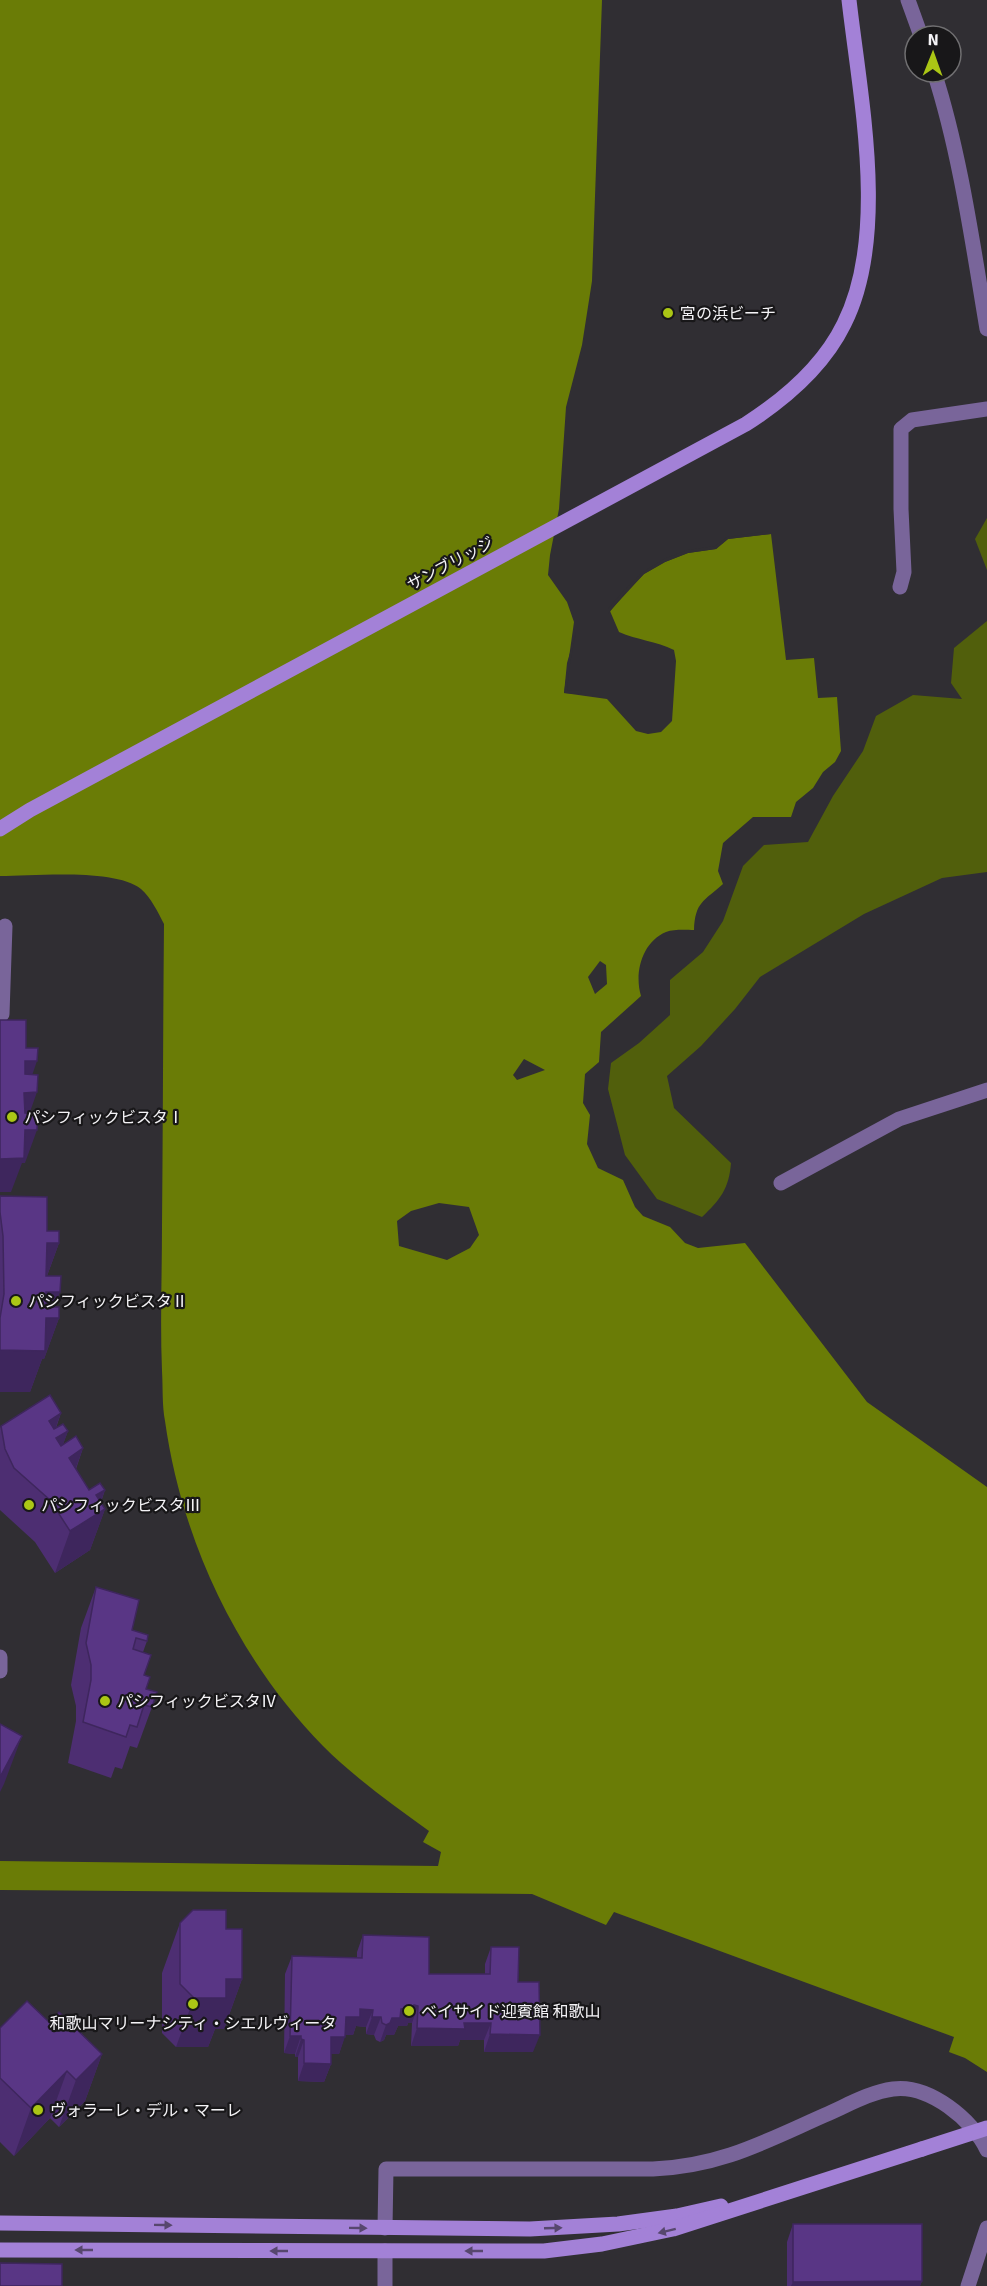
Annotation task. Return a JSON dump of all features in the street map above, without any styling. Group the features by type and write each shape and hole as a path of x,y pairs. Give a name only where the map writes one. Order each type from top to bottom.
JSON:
{"street":[{"name":"サンブリッジ","path":"0,829 30,810 725,435 771,408 790,393 828,351 844,326 862,274 867,236 868,180 849,0"},
{"path":"908,0 917,24"},
{"path":"938,84 954,149 985,303 987,329"},
{"path":"900,587 904,572 901,509 902,429 912,420 987,409"},
{"path":"0,1014 2,1014 5,926"},
{"path":"781,1184 899,1119 987,1090"},
{"path":"0,1658 0,1671"},
{"path":"385,2229 386,2169 653,2169 695,2165 734,2155 865,2098 894,2089 917,2091 951,2109 966,2119 982,2139 987,2150"},
{"path":"0,2250 544,2251 602,2244 639,2238 700,2222 987,2128"},
{"path":"0,2223 530,2229 618,2224 677,2216 802,2187"},
{"path":"968,2286 987,2228"},
{"path":"385,2286 386,2251"}],"shaded area":[{"path":"0,0 602,0 592,281 582,345 566,407 559,509 548,575 567,602 574,622 564,693 607,699 636,731 648,734 661,732 672,721 676,661 674,650 619,632 610,611 644,574 665,562 688,553 716,549 728,539 771,534 786,660 814,658 818,698 837,697 841,751 835,762 823,772 813,788 796,802 791,817 753,817 723,843 718,871 723,884 702,903 696,913 694,930 666,932 651,943 640,968 641,996 601,1032 599,1062 585,1074 583,1103 590,1115 587,1144 598,1168 623,1180 635,1207 643,1216 670,1227 685,1243 698,1248 745,1243 867,1402 987,1487 987,2072 965,2058 949,2052 954,2037 614,1912 606,1925 532,1894 0,1890 0,1861 438,1866 441,1852 423,1842 429,1831 361,1780 323,1746 265,1676 240,1637 219,1596 200,1554 185,1511 173,1466 163,1396 161,1317 164,924 145,893 129,882 113,878 74,875 0,876","holes":["600,961 606,965 607,984 595,994 588,977","524,1059 545,1070 517,1080 513,1075","439,1203 469,1207 479,1235 470,1248 447,1260 399,1246 397,1221 411,1211"]},
{"path":"987,518 987,570 975,539"},
{"path":"987,621 987,872 942,878 864,914 760,977 701,1046 667,1076 674,1108 731,1163 726,1187 719,1199 702,1217 657,1199 625,1155 608,1089 611,1063 639,1043 670,1015 670,980 703,952 723,921 743,866 764,845 808,842 833,796 863,751 876,716 913,695 962,699 951,683 954,648"}],"pier":[{"path":"770,531 771,534 728,539 716,549 688,553 665,562 644,574 608,614 608,609 624,590 643,572 664,559 687,550 715,546 727,537"},
{"path":"576,632 567,690 582,691 581,694 564,693 567,663"}],"building":[{"path":"0,1020 26,1020 26,1048 38,1048 37,1061 25,1061 25,1074 38,1075 37,1092 24,1093 25,1113 38,1114 37,1130 25,1130 24,1158 0,1159"},
{"path":"0,1196 47,1197 47,1231 59,1231 59,1243 47,1243 46,1276 61,1276 60,1292 46,1292 46,1307 59,1307 59,1318 46,1318 45,1351 0,1350 0,1318 4,1294"},
{"path":"50,1395 61,1413 49,1421 54,1429 63,1424 68,1431 56,1438 61,1446 76,1436 83,1448 69,1458 89,1490 100,1483 105,1490 96,1495 105,1509 70,1531 50,1500 14,1468 5,1449 1,1426"},
{"path":"96,1587 139,1600 132,1630 148,1635 147,1641 136,1638 133,1649 151,1655 144,1675 150,1677 146,1689 157,1692 152,1707 144,1705 137,1727 130,1725 126,1737 83,1722 91,1680 91,1665 86,1643"},
{"path":"0,1724 22,1736 0,1777"},
{"path":"193,1910 226,1910 226,1929 242,1929 242,1979 226,1979 226,1998 194,1998 180,1984 180,1923"},
{"name":"ベイサイド迎賓館 和歌山","path":"363,1935 429,1937 429,1974 490,1974 491,1947 519,1947 518,1982 539,1982 540,2035 490,2034 491,2023 464,2023 465,2029 417,2028 418,2006 414,2005 413,2008 401,2009 400,2018 392,2018 386,2025 382,2023 381,2017 372,2017 373,2010 360,2009 360,2017 346,2017 345,2037 331,2037 331,2064 304,2063 304,2040 301,2036 290,2036 292,1956 362,1958"},
{"path":"27,2001 49,2022 59,2012 102,2054 76,2080 67,2071 31,2108 0,2078 0,2028"},
{"path":"793,2224 922,2224 922,2281 793,2282"},
{"path":"0,2263 62,2264 62,2286 0,2286"}],"place":[{"name":"宮の浜ビーチ","path":"668,313"},
{"name":"パシフィックビスタⅠ","path":"12,1117"},
{"name":"パシフィックビスタⅡ","path":"16,1301"},
{"name":"パシフィックビスタⅢ","path":"29,1505"},
{"name":"パシフィックビスタⅣ","path":"105,1701"},
{"name":"和歌山マリーナシティ・シエルヴィータ","path":"193,2004"},
{"name":"ベイサイド迎賓館 和歌山","path":"409,2011"},
{"name":"ヴォラーレ・デル・マーレ","path":"38,2110"}]}
